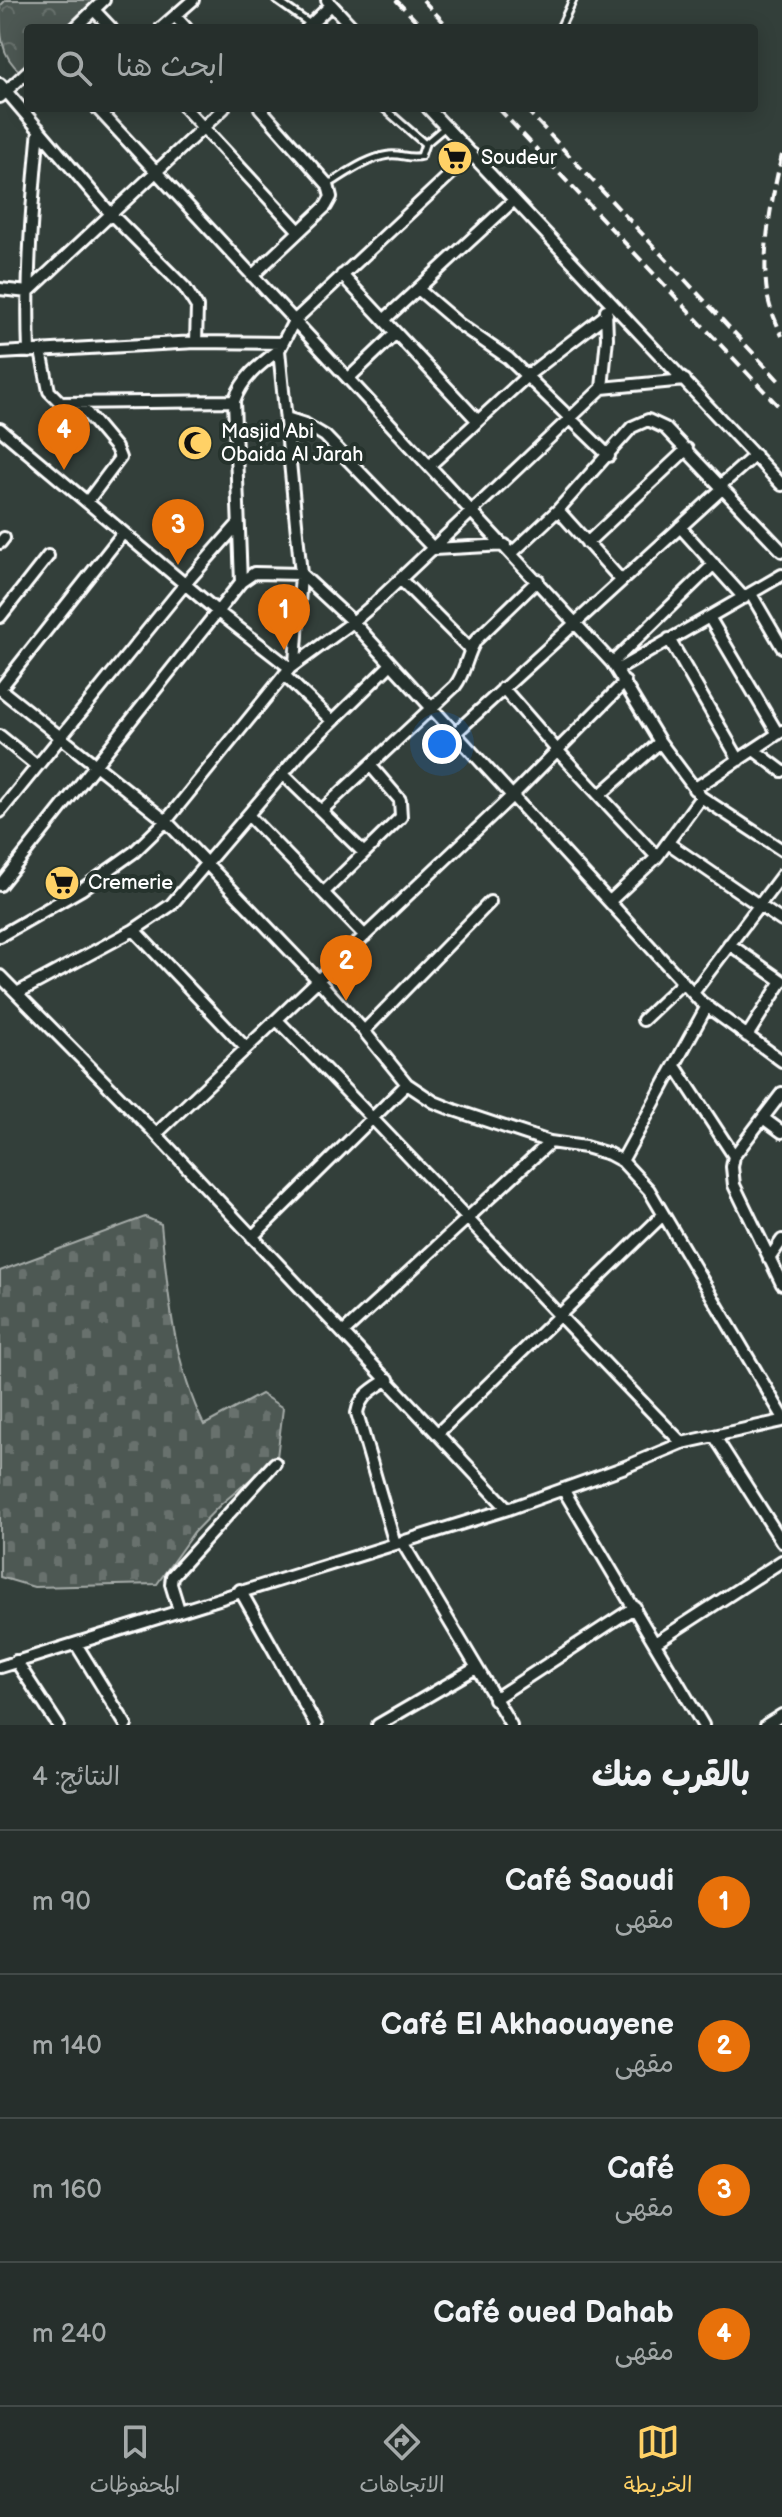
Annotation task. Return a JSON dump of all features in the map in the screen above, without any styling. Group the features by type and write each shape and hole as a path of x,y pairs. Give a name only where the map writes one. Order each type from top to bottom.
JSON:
{"street":[{"path":"79,24 104,0"},
{"path":"166,24 193,0"},
{"path":"311,24 329,2 349,24"},
{"path":"94,10 107,24"},
{"path":"175,16 182,24"},
{"path":"24,74 2,91 39,129 110,213 192,297 198,319 196,342"},
{"path":"101,112 575,620 615,666 660,742 698,793 782,850"},
{"path":"189,112 299,231"},
{"path":"28,292 220,112"},
{"path":"252,276 329,201 331,191 264,112"},
{"path":"432,112 782,485"},
{"path":"29,352 28,292 39,129"},
{"path":"241,582 234,401 240,385 249,372 280,346 294,321 472,154"},
{"path":"384,320 514,200"},
{"path":"342,275 477,420"},
{"path":"0,289 28,292"},
{"path":"418,289 528,375 609,456"},
{"path":"602,388 607,348 605,295"},
{"path":"430,465 528,375 607,314"},
{"path":"349,378 396,333"},
{"path":"0,353 196,342 280,346"},
{"path":"280,346 301,574 290,669"},
{"path":"41,351 49,391 61,403 234,401"},
{"path":"0,936 107,873 166,821 290,669 353,622 602,388 685,380"},
{"path":"79,404 112,442 120,458 87,502"},
{"path":"286,418 305,424 325,436 434,549 508,549 558,510 632,427 648,420 665,428 687,449 782,551"},
{"path":"0,429 290,669 331,720"},
{"path":"587,543 687,449"},
{"path":"454,734 755,455"},
{"path":"558,510 621,580"},
{"path":"0,812 185,584 238,524"},
{"path":"680,527 748,596 782,647"},
{"path":"0,1667 508,1509 682,1443 782,1418 649,1190 622,1161 585,1147 550,1142 434,1102 407,1084 318,980 166,821 0,689 123,533"},
{"path":"0,617 48,556"},
{"path":"615,666 714,564"},
{"path":"0,885 241,582 254,573 301,574 353,622 693,993 782,1061"},
{"path":"615,666 782,575"},
{"path":"400,579 470,649"},
{"path":"321,811 461,678 470,649 538,580"},
{"path":"610,901 657,857 698,793 739,760 780,733 709,617"},
{"path":"669,639 739,760"},
{"path":"17,993 134,930 171,905 331,720 390,665"},
{"path":"156,1134 512,796 625,682"},
{"path":"503,688 657,857"},
{"path":"0,736 37,766"},
{"path":"600,795 660,742"},
{"path":"754,750 782,771"},
{"path":"324,892 396,823 403,812 400,800 370,765"},
{"path":"284,775 364,853"},
{"path":"249,816 365,936"},
{"path":"668,843 782,921"},
{"path":"693,993 782,875"},
{"path":"364,1031 490,902"},
{"path":"134,930 245,1047"},
{"path":"729,944 782,981 747,1036"},
{"path":"0,976 156,1134 508,1509"},
{"path":"643,1020 683,982"},
{"path":"622,1161 707,1006"},
{"path":"277,1020 682,1443"},
{"path":"675,1066 734,1156"},
{"path":"252,1237 407,1084"},
{"path":"782,1093 734,1156 732,1167 734,1185 782,1284"},
{"path":"763,1118 782,1132"},
{"path":"343,1333 550,1142"},
{"path":"438,1433 663,1215"},
{"path":"769,1259 782,1240"},
{"path":"388,1379 365,1395 358,1403 357,1413 398,1543 511,1725"},
{"path":"715,1437 782,1542"},
{"path":"179,1610 171,1584 172,1576 275,1463"},
{"path":"563,1489 635,1607 700,1724"},
{"path":"655,1643 782,1561"},
{"path":"240,1590 310,1723"},
{"path":"494,1699 635,1607"},
{"path":"76,1644 126,1725"},
{"path":"16,1661 58,1725"},
{"path":"378,1725 476,1668"},
{"path":"766,1725 782,1715"}],"lane":[{"path":"276,0 306,24"},
{"path":"562,24 573,0"},
{"path":"389,112 425,144"},
{"path":"328,185 381,157 392,154 415,158 421,156 425,144 446,127"}],"green space":[{"path":"6,0 96,0 71,24 24,24 24,69 21,72 5,51 0,6"},
{"path":"145,1217 161,1224 179,1352 185,1377 204,1425 261,1394 283,1408 277,1457 220,1505 194,1532 157,1584 34,1587 0,1577 0,1271"}],"railway":[{"path":"396,0 419,24"},
{"path":"423,0 445,24"},
{"path":"502,112 782,410"},
{"path":"529,112 782,384"},
{"path":"782,155 771,210 765,272 770,306 782,336"}],"place":[{"name":"Soudeur","path":"455,158"},
{"name":"Masjid Abi Obaida Al Jarah","path":"195,443"},
{"name":"Café oued Dahab","path":"64,470"},
{"name":"Café","path":"178,565"},
{"name":"Café Saoudi","path":"284,650"},
{"name":"Cremerie","path":"62,883"},
{"name":"Café El Akhaouayene","path":"346,1001"}]}
